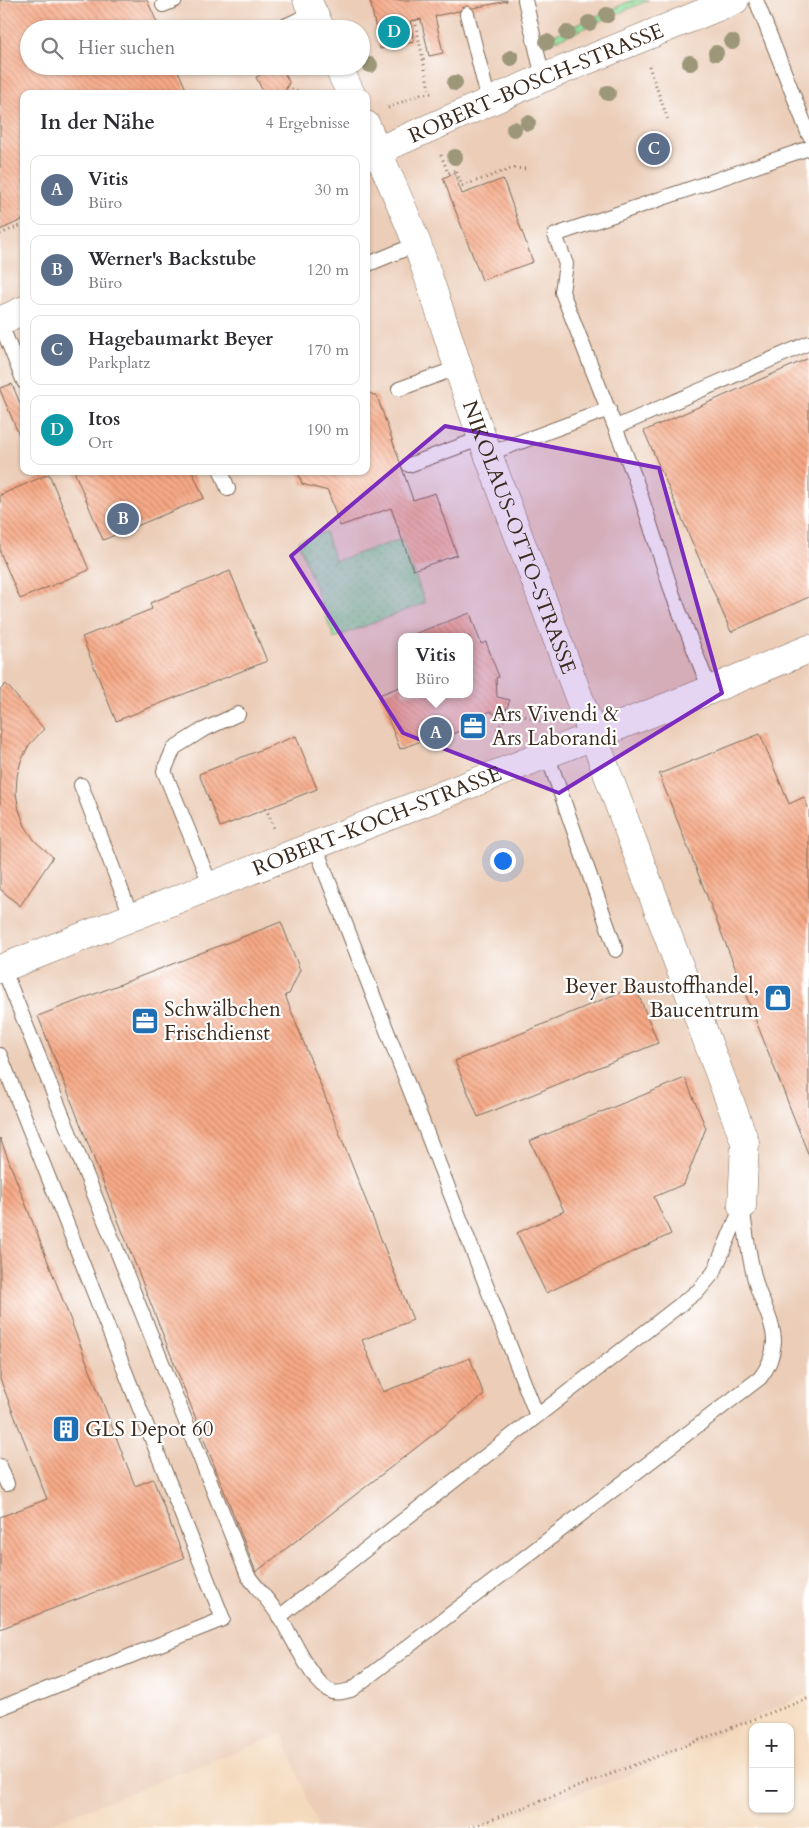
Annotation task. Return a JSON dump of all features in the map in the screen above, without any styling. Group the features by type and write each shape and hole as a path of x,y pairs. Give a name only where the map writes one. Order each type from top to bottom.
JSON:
{"street":[{"name":"ROBERT-BOSCH-STRASSE","path":"372,154 543,78 735,0"},
{"path":"342,75 350,90"},
{"name":"NIKOLAUS-OTTO-STRASSE","path":"372,154 389,174 417,244 457,368 592,736 745,1142 742,1206"},
{"path":"0,322 20,312"},
{"name":"ROBERT-KOCH-STRASSE","path":"1,968 316,846 809,649"}],"lane":[{"path":"525,0 543,78"},
{"path":"756,0 809,135"},
{"path":"299,20 313,14"},
{"path":"467,14 489,102"},
{"path":"710,690 673,595 635,478 562,292 566,264 554,235 809,148"},
{"path":"370,264 417,244"},
{"path":"0,322 20,372"},
{"path":"616,427 809,343"},
{"path":"399,389 457,368"},
{"path":"409,465 486,446 609,409"},
{"path":"223,475 228,489"},
{"path":"211,886 164,771 174,748 202,731 238,714"},
{"path":"547,754 616,950"},
{"path":"81,785 132,918"},
{"path":"316,846 537,1416"},
{"path":"1,968 248,1576 280,1616 315,1677 324,1687 333,1692 351,1690 760,1378 772,1356 773,1330 756,1285 742,1206"},
{"path":"0,1055 223,1618 0,1708"},
{"path":"280,1616 699,1290 714,1272 742,1206"},
{"path":"0,1466 7,1484"}],"path":[{"path":"415,20 429,89"},
{"path":"646,59 668,120"},
{"path":"287,87 294,90"},
{"path":"398,104 421,94"},
{"path":"440,152 448,173 456,170 462,186 513,168 529,169"},
{"path":"0,234 20,226"},
{"path":"503,748 496,731 508,710 545,723"},
{"path":"266,808 277,836"},
{"path":"470,1828 809,1698"}],"highlighted area":[{"path":"445,426 659,468 722,693 559,793 403,733 291,556"}],"shaded area":[{"path":"0,0 809,0 809,1693 622,1778 476,1828 318,1828 283,1734 38,1828 0,1828"}],"green space":[{"path":"633,0 649,0 545,45 542,40"},
{"path":"325,532 335,561 402,539 425,603 334,638 298,541"}],"building":[{"path":"0,0 147,0 156,20 20,20 20,75 180,75 186,90 20,90 20,221 0,230"},
{"path":"370,0 507,1 435,16 443,53 429,56 421,19 410,21 414,42 380,49"},
{"path":"260,75 286,75 289,82 286,90 262,90 256,77"},
{"path":"454,173 462,194 503,179 533,262 482,280 443,178"},
{"path":"809,358 809,597 731,632 644,431"},
{"path":"12,384 20,403 20,435 19,435 0,388"},
{"path":"370,393 377,396 413,500 435,493 457,555 413,570 391,508 340,526 328,491 302,484 299,475 370,475"},
{"path":"49,475 89,570 20,599 0,552 0,495"},
{"path":"76,475 194,475 204,498 103,540"},
{"path":"230,571 267,661 116,721 82,637 152,609 150,603"},
{"path":"470,613 481,644 486,642 499,677 496,678 497,697 510,700 501,718 490,711 476,720 478,724 436,740 434,736 400,749 379,695 398,688 398,698 473,698 473,633 417,633"},
{"path":"6,684 44,729 29,745 21,761 17,776 16,793 19,810 25,826 35,841 53,857 20,906 0,889 0,690"},
{"name":"Beyer Baustoffhandel, Baucentrum","path":"760,734 789,804 804,797 809,810 809,1156 659,774"},
{"path":"296,736 317,789 220,827 199,774"},
{"path":"281,922 300,970 289,994 285,995 413,1320 362,1340 383,1392 470,1358 484,1395 256,1572 38,1016"},
{"path":"635,986 658,1043 478,1117 455,1061"},
{"path":"685,1078 706,1128 684,1184 654,1197 671,1234 546,1293 517,1233 564,1211 530,1141"},
{"name":"GLS Depot 60","path":"0,1138 135,1486 153,1479 184,1558 0,1629 0,1517 47,1499 0,1379"}],"place":[{"name":"Itos","path":"394,32"},
{"name":"Hagebaumarkt Beyer","path":"654,149"},
{"name":"Werner's Backstube","path":"123,519"},
{"name":"Ars Vivendi & Ars Laborandi","path":"473,726"},
{"name":"Vitis","path":"436,733"},
{"name":"Beyer Baustoffhandel, Baucentrum","path":"778,998"},
{"name":"Schwälbchen Frischdienst","path":"145,1021"},
{"name":"GLS Depot 60","path":"66,1429"}]}
